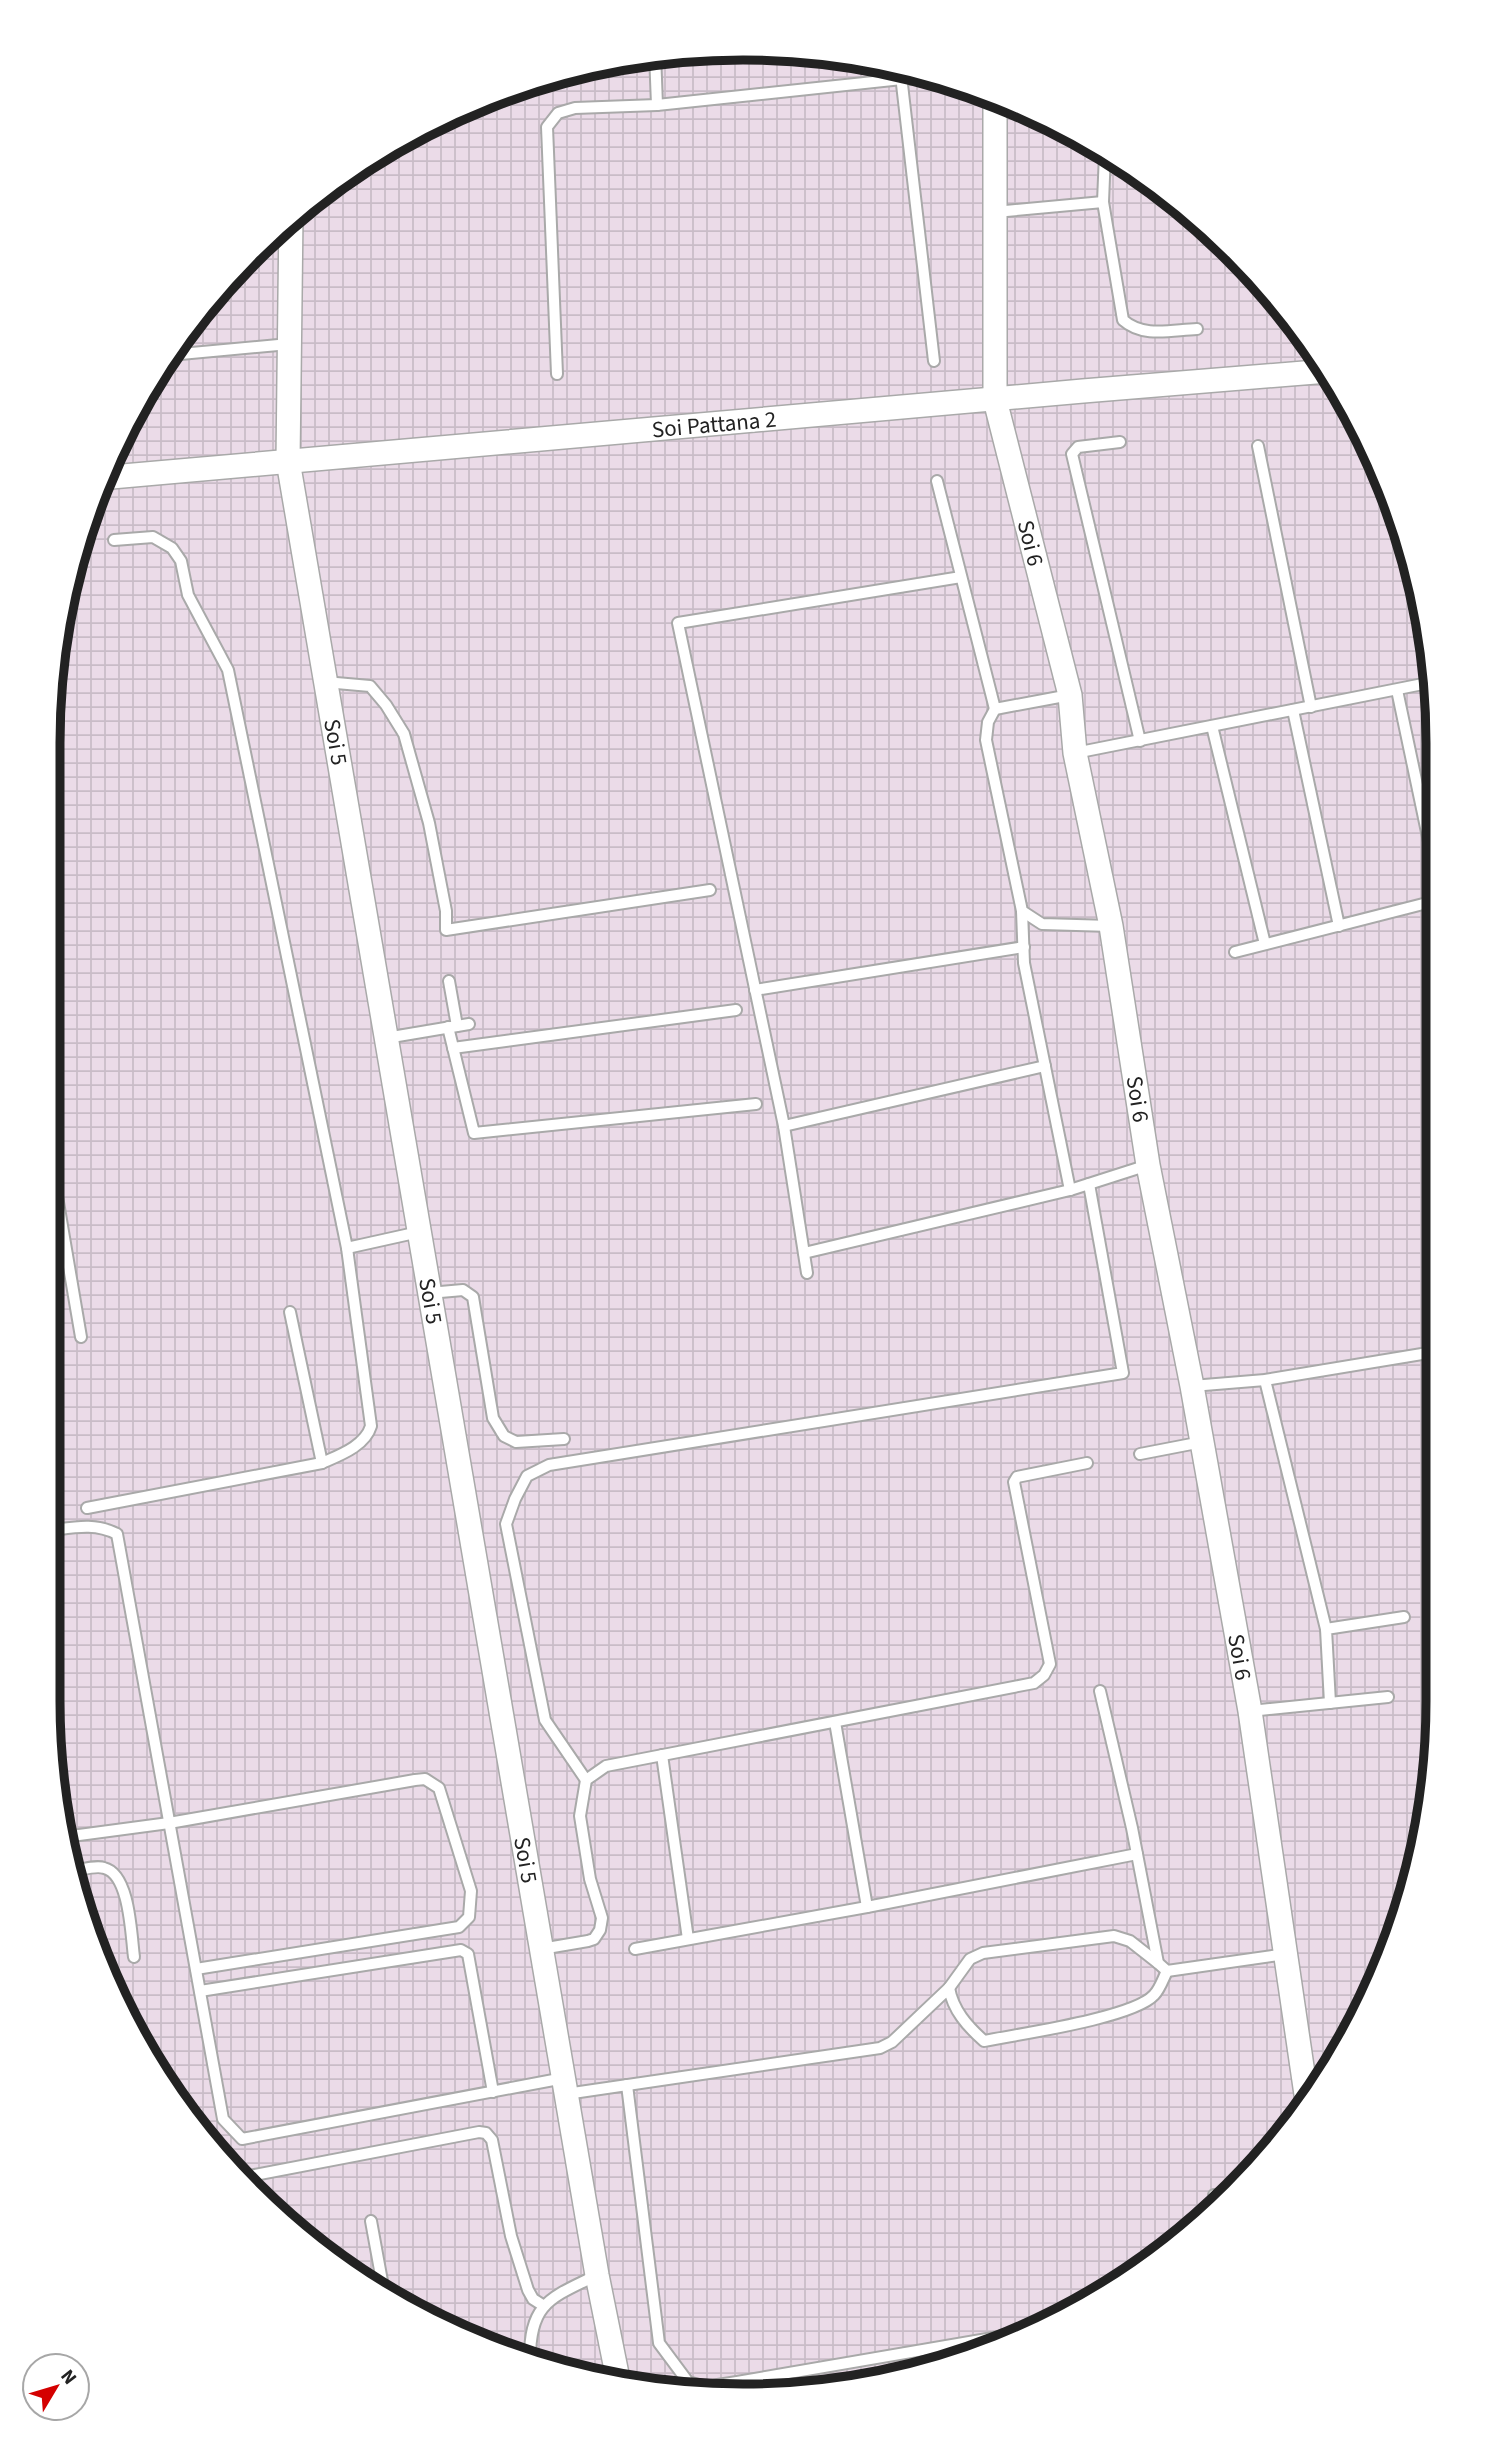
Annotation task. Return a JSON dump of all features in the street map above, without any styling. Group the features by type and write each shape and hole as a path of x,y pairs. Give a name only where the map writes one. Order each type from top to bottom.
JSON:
{"street":[{"name":"Soi 6","path":"995,108 995,400 1070,695 1075,753 1111,926 1148,1165 1192,1386 1250,1711 1305,2087"},
{"name":"Soi 5","path":"291,230 288,461 565,2086 593,2277 616,2371"},
{"name":"Soi Pattana 2","path":"113,477 1316,372"}],"lane":[{"path":"655,65 657,105"},
{"path":"558,374 547,127 558,113 575,108 657,105 885,75"},
{"path":"902,79 934,361"},
{"path":"1105,164 1103,202 1123,320 1134,329 1147,332 1197,329"},
{"path":"995,212 1103,202"},
{"path":"182,354 289,344"},
{"path":"1120,442 1078,447 1072,454 1140,741"},
{"path":"1258,446 1311,707"},
{"path":"937,481 995,709 988,722 986,740 1022,911 1024,963 1069,1190"},
{"path":"87,1508 322,1463 348,1451 366,1436 371,1426 347,1248 228,670 188,595 181,561 172,548 153,537 114,540"},
{"path":"807,1273 784,1126 678,623 961,577"},
{"path":"325,682 370,686 404,734 429,823 446,911 446,930 709,890"},
{"path":"1075,753 1423,684"},
{"path":"1397,690 1426,828"},
{"path":"995,709 1070,695"},
{"path":"1293,710 1339,926"},
{"path":"1212,726 1265,944"},
{"path":"1235,952 1426,903"},
{"path":"1022,911 1042,924 1111,926"},
{"path":"755,990 1024,947"},
{"path":"449,981 453,1048 474,1133 756,1104"},
{"path":"453,1048 736,1010"},
{"path":"386,1038 469,1024"},
{"path":"784,1126 1045,1066"},
{"path":"804,1253 1069,1190 1148,1165"},
{"path":"541,1949 594,1938 600,1930 602,1918 590,1879 580,1816 586,1780 545,1720 506,1524 527,1476 549,1465 1123,1373 1088,1184"},
{"path":"60,1214 81,1337"},
{"path":"347,1248 419,1231"},
{"path":"429,1293 463,1290 473,1297 493,1418 504,1436 516,1442 564,1439"},
{"path":"290,1312 322,1463"},
{"path":"1192,1386 1265,1380 1426,1353"},
{"path":"1265,1380 1326,1629 1330,1703"},
{"path":"1140,1454 1202,1442"},
{"path":"586,1780 606,1766 1034,1683 1044,1675 1050,1664 1014,1482 1017,1477 1087,1463"},
{"path":"60,1529 91,1525 117,1534 223,2119 242,2139 493,2092 565,2086 627,2085 880,2048 892,2042 948,1988 970,1959 983,1953 1114,1936 1130,1941 1163,1967 1286,1955"},
{"path":"1326,1629 1404,1617"},
{"path":"948,1988 951,1999 967,2026 984,2041 1117,2014 1139,2007 1155,1995 1163,1967 1100,1691"},
{"path":"1250,1711 1388,1697"},
{"path":"835,1722 867,1908"},
{"path":"662,1755 688,1939"},
{"path":"73,1836 425,1779 439,1788 471,1891 469,1917 459,1927 196,1969"},
{"path":"635,1949 867,1908 1137,1854"},
{"path":"81,1870 103,1867 116,1874 125,1892 134,1957"},
{"path":"200,1991 461,1950 468,1954 493,2092"},
{"path":"627,2085 659,2343 687,2381"},
{"path":"253,2175 479,2132 486,2133 492,2140 511,2236 528,2290 533,2299 544,2306"},
{"path":"371,2221 382,2280"},
{"path":"530,2349 529,2335 544,2306 554,2296 593,2277"},
{"path":"728,2383 982,2340"}],"shaded area":[{"path":"742,60 832,65 876,73 919,83 1004,111 1084,151 1122,175 1193,229 1256,292 1310,363 1334,401 1374,481 1389,523 1402,566 1420,653 1426,742 1424,1745 1412,1834 1389,1920 1355,2003 1310,2080 1256,2151 1193,2214 1122,2268 1084,2292 1004,2332 919,2360 876,2370 787,2382 742,2384 653,2378 566,2360 481,2332 401,2292 363,2268 292,2214 229,2151 175,2080 151,2042 111,1962 83,1877 73,1834 61,1745 61,698 73,609 96,523 130,440 175,363 229,292 260,260 292,229 363,175 401,151 481,111 566,83 609,73 653,65"}]}
